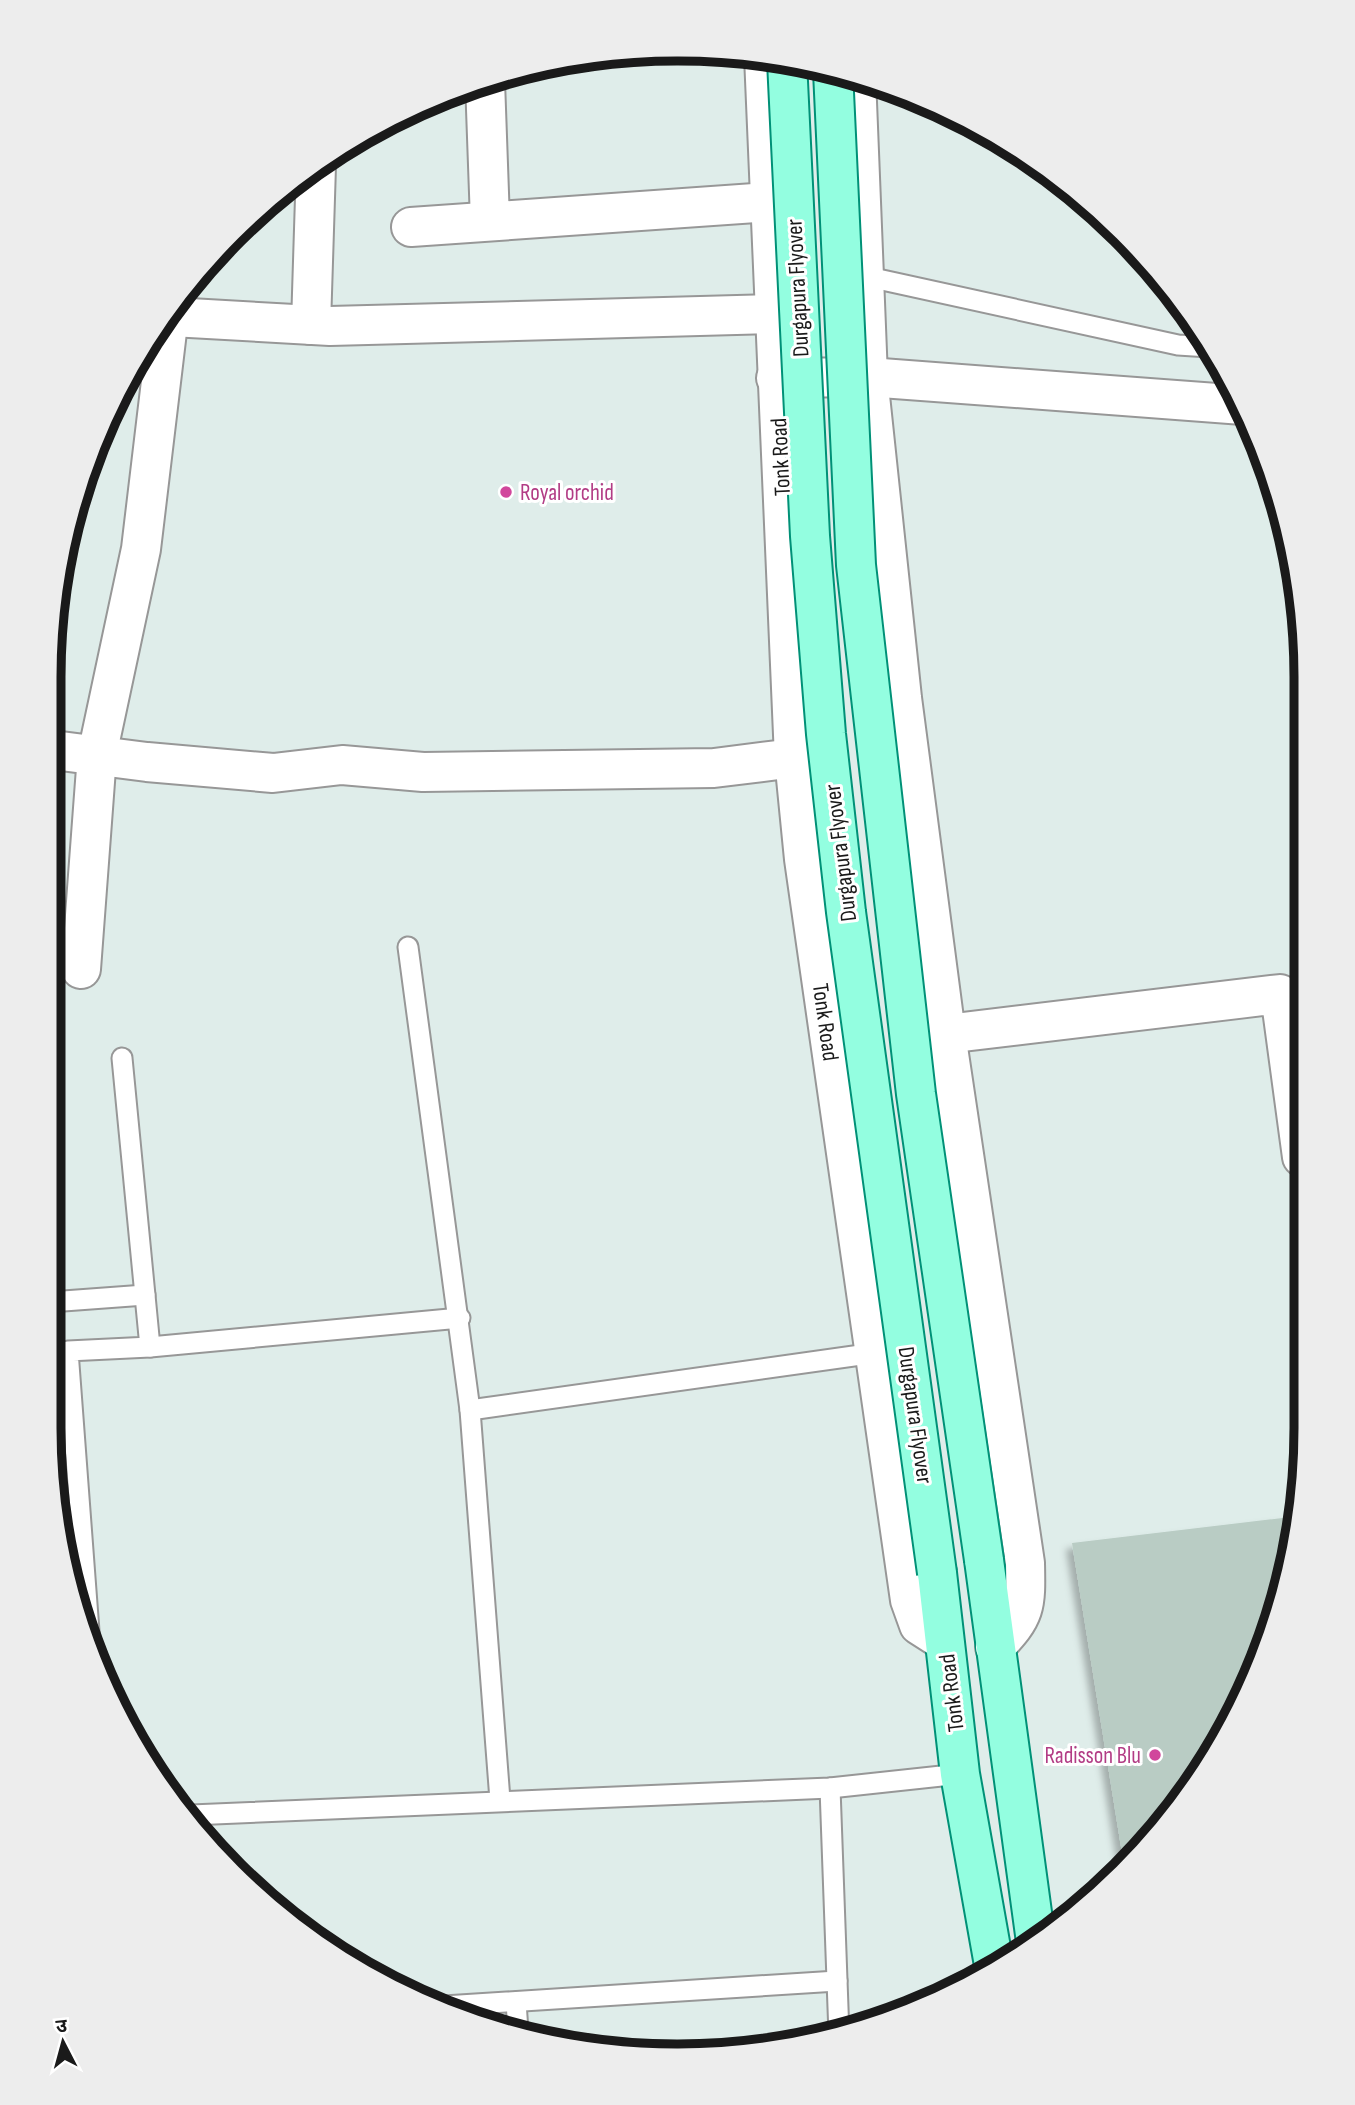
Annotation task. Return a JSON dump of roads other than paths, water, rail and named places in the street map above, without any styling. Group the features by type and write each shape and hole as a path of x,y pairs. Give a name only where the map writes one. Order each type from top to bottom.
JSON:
{"main road":[{"name":"Durgapura Flyover","path":"788,71 810,536 826,734 846,912 937,1573 944,1641"},
{"name":"Durgapura Flyover","path":"833,81 856,565 862,630 916,1094 1034,1930"},
{"name":"Tonk Road","path":"944,1641 960,1774 993,1957"}],"street":[{"name":"Tonk Road","path":"764,68 794,758 822,1000 910,1600 919,1625 944,1641"},
{"path":"856,88 868,377 902,698 946,1034 1025,1563 1026,1597 1020,1621 995,1647"},
{"path":"485,92 490,220"},
{"path":"311,325 316,179"},
{"path":"411,226 769,202"},
{"path":"178,317 311,325 774,314"},
{"path":"81,969 97,755 141,549 167,332"},
{"path":"776,378 868,377 1229,404"},
{"path":"61,751 273,773 342,765 423,772 714,768 794,758"},
{"path":"946,1034 1280,993 1294,1097"}],"lane":[{"path":"864,276 1178,345 1197,346"},
{"path":"408,947 460,1318 470,1410 500,1800"},
{"path":"122,1058 150,1347"},
{"path":"61,1301 145,1295"},
{"path":"86,1601 70,1408 68,1351 150,1347 460,1318"},
{"path":"470,1410 875,1353"},
{"path":"61,1408 70,1408"},
{"path":"198,1815 830,1788 960,1774"},
{"path":"830,1788 839,2023"},
{"path":"463,2005 837,1981"},
{"path":"516,2002 517,2023"}],"place":[{"name":"Royal orchid","path":"506,492"},
{"name":"Radisson Blu","path":"1155,1755"}]}
